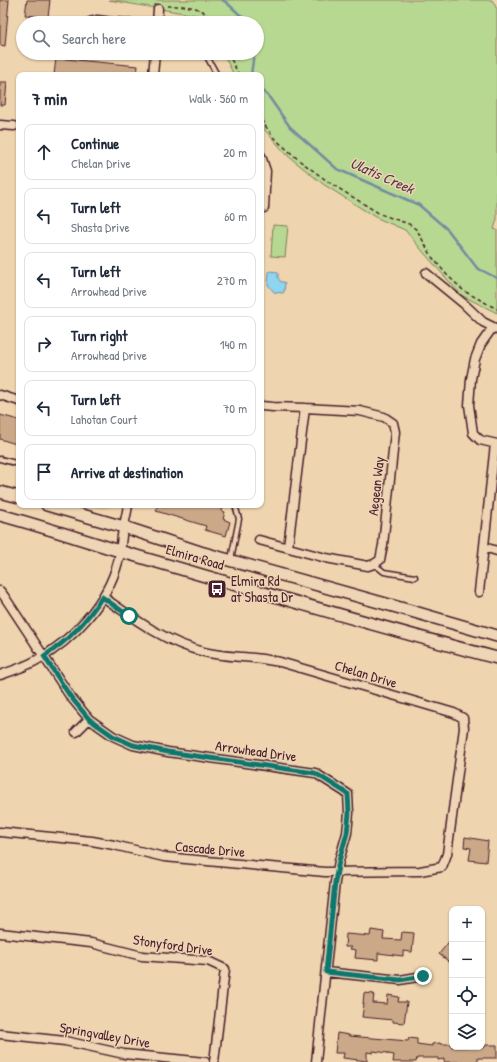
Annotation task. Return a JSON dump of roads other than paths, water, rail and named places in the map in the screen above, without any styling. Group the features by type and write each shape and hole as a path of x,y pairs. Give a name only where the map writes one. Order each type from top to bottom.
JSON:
{"main road":[{"path":"0,492 16,496"},
{"name":"Elmira Road","path":"64,508 200,552 411,610 497,636"},
{"name":"Elmira Road","path":"0,515 269,594 497,658"}],"street":[{"path":"158,10 158,16"},
{"path":"153,72 154,60"},
{"path":"0,125 14,126"},
{"path":"264,165 266,171 264,208"},
{"path":"426,274 464,304 483,322 495,328 482,344 475,360 471,378 469,405 473,433 480,440 496,444 479,592"},
{"path":"0,395 16,400"},
{"name":"Aegean Way","path":"264,406 360,411 384,417 393,423 395,432 383,545 380,560 374,564"},
{"path":"288,547 305,408"},
{"path":"0,675 18,669 44,656 65,641 90,615 108,588 117,564 127,508"},
{"path":"259,540 326,558 368,566 374,564"},
{"path":"484,547 497,551"},
{"name":"Arrowhead Drive","path":"0,591 70,696 89,719 113,736 133,745 168,752 304,770 323,777 348,794 349,813 347,833 337,871 316,1062"},
{"name":"Chelan Drive","path":"102,597 157,633 186,646 204,652 226,656 280,662 454,713 463,718 464,728 447,854 442,867 420,871"},
{"path":"76,732 89,719"},
{"name":"Cascade Drive","path":"0,832 92,841 164,857 324,872 420,871"},
{"name":"Stonyford Drive","path":"0,933 91,943 142,956 208,961 225,969 214,1062"},
{"path":"326,972 400,980 423,976"},
{"name":"Springvalley Drive","path":"0,1034 65,1041 124,1054 205,1062"}],"lane":[{"path":"209,60 215,72"},
{"path":"0,459 16,463"},
{"path":"231,560 239,519 236,508"},
{"path":"374,564 384,572 416,577"}],"water":[{"path":"270,271 277,272 278,278 281,282 285,283 283,293 274,292 268,285"}],"waterway":[{"name":"Ulatis Creek","path":"222,0 241,16"},
{"name":"Ulatis Creek","path":"251,72 253,60"},
{"name":"Ulatis Creek","path":"264,92 290,127 337,169 419,205 448,230 477,268 497,278"}],"place":[{"name":"Elmira Rd at Shasta Dr","path":"217,589"}]}
